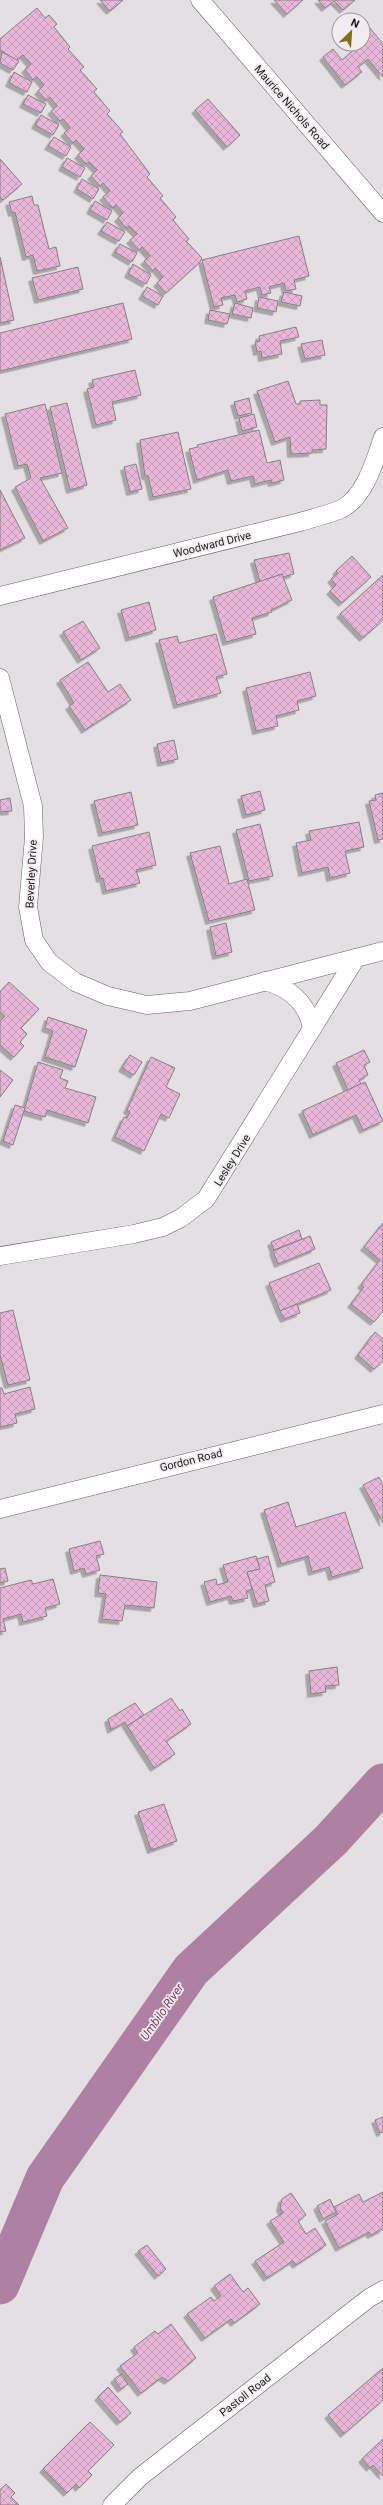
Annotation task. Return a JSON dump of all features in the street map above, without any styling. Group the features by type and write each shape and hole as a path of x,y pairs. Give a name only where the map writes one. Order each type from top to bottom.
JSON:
{"street":[{"name":"Maurice Nichols Road","path":"200,0 383,213"},
{"name":"Woodward Drive","path":"0,596 300,522 340,509 354,498 363,484 376,459 383,437"},
{"name":"Beverley Drive","path":"0,678 33,806 34,837 29,914 34,940 50,962 75,982 108,996 147,1005 190,1001 356,958"},
{"path":"356,958 383,951"},
{"name":"Lesley Drive","path":"0,1256 134,1234 163,1227 195,1209 206,1199 217,1184 356,958"},
{"path":"265,981 290,992 303,1005 311,1017 312,1029"},
{"name":"Gordon Road","path":"0,1509 383,1414"},
{"name":"Pastoll Road","path":"112,2505 140,2477 369,2298 383,2290"}],"building":[{"path":"100,0 123,0 110,11"},
{"path":"274,0 303,0 287,14"},
{"path":"318,0 355,0 343,10 334,1 325,8"},
{"path":"37,8 45,18 49,15 57,24 54,27 70,47 68,49 84,67 80,70 97,89 94,92 110,111 107,114 123,132 120,134 150,174 147,177 163,196 160,198 176,217 173,220 189,239 186,241 202,258 200,262 166,293 157,283 163,277 155,268 153,271 144,261 150,256 142,247 139,250 130,240 137,234 129,226 126,228 118,218 123,213 116,205 113,208 103,197 110,191 103,183 100,186 91,176 97,170 89,162 86,164 78,155 84,149 76,140 73,143 64,133 70,128 63,119 60,121 51,111 57,106 50,97 46,100 38,91 44,85 37,77 33,80 25,69 31,64 23,55 16,60 0,50 0,39"},
{"path":"371,29 383,44 383,77 368,59 358,67 362,72 345,85 323,57 331,51 331,52 335,52 342,60 351,52 371,52"},
{"path":"2,52 19,61 13,70 0,63"},
{"path":"14,72 32,82 27,92 9,83"},
{"path":"28,95 46,104 41,113 23,104"},
{"path":"208,99 240,135 227,147 195,110"},
{"path":"41,115 59,125 53,135 35,125"},
{"path":"54,137 71,147 66,156 48,146"},
{"path":"67,158 85,168 80,177 62,167"},
{"path":"0,159 22,184 3,200 0,197"},
{"path":"82,179 99,189 93,199 77,189"},
{"path":"32,196 34,205 38,205 49,249 56,247 60,266 37,271 33,255 26,257 15,212 12,213 9,202"},
{"path":"95,201 112,211 107,220 90,210"},
{"path":"107,222 125,232 119,241 101,231"},
{"path":"299,236 309,276 294,280 296,289 286,291 284,283 269,287 271,293 262,295 260,287 245,291 247,299 237,302 235,295 221,298 223,305 214,307 202,260"},
{"path":"120,244 137,253 132,262 115,252"},
{"path":"0,257 14,320 0,323"},
{"path":"133,264 151,275 146,284 128,274"},
{"path":"78,267 83,289 38,300 32,278"},
{"path":"147,287 163,296 158,305 142,296"},
{"path":"284,292 302,296 300,306 281,302"},
{"path":"259,297 278,301 276,312 257,308"},
{"path":"123,303 132,339 0,371 0,333"},
{"path":"235,303 253,308 251,318 232,314"},
{"path":"210,310 230,314 227,324 208,320"},
{"path":"296,327 299,337 280,341 282,354 262,358 261,351 257,352 255,342 260,341 259,336"},
{"path":"322,340 325,355 305,359 301,344"},
{"path":"135,370 141,395 112,402 116,420 96,425 87,389 94,387 92,380"},
{"path":"288,381 296,404 300,404 300,401 320,400 320,405 327,405 326,449 312,450 312,453 291,454 290,437 275,442 257,391"},
{"path":"249,398 252,413 238,416 234,402"},
{"path":"67,403 87,485 70,490 50,407"},
{"path":"45,404 62,473 40,478 68,528 43,541 15,487 31,478 27,464 18,466 5,414"},
{"path":"254,414 257,427 242,431 239,418"},
{"path":"259,430 267,463 280,460 284,480 272,483 271,480 255,484 253,476 231,481 228,470 197,480 189,449 198,447 197,445"},
{"path":"178,432 191,489 153,497 148,476 145,476 140,440"},
{"path":"136,464 142,489 130,492 124,467"},
{"path":"0,490 25,538 0,550"},
{"path":"289,553 294,574 283,577 282,574 260,582 254,560"},
{"path":"352,556 371,577 342,603 330,591 336,585 331,579 338,573 336,571"},
{"path":"282,574 292,600 271,610 272,612 252,618 256,634 226,642 213,597"},
{"path":"383,575 383,620 363,638 340,614"},
{"path":"149,602 156,630 129,638 121,610"},
{"path":"83,621 100,648 81,660 63,632"},
{"path":"216,634 227,674 216,677 221,693 177,705 159,640 177,636 179,643"},
{"path":"88,662 108,692 120,684 131,700 85,730 69,706 74,703 60,680"},
{"path":"310,672 316,696 297,701 299,710 276,716 278,726 256,731 246,688"},
{"path":"174,740 178,759 161,763 157,744"},
{"path":"260,791 265,810 246,815 241,796"},
{"path":"131,792 138,825 102,833 94,801"},
{"path":"383,793 383,839 378,840 369,801 376,800 375,795"},
{"path":"10,798 12,811 0,812 0,800"},
{"path":"359,822 364,847 345,851 350,873 330,878 328,867 302,873 296,843 311,840 309,831"},
{"path":"260,824 273,876 249,881 236,830"},
{"path":"149,832 156,865 136,870 140,883 106,891 103,878 100,879 92,846"},
{"path":"220,846 229,884 247,879 255,910 209,921 190,853"},
{"path":"226,923 232,952 216,956 210,927"},
{"path":"9,982 39,1009 21,1028 27,1034 20,1042 24,1046 14,1057 0,1045 0,1021 5,1016 0,1012 0,992"},
{"path":"48,1017 87,1030 75,1067 45,1057 53,1031 45,1028"},
{"path":"364,1050 370,1062 364,1065 368,1075 359,1080 361,1084 348,1090 336,1063"},
{"path":"130,1055 142,1062 134,1075 122,1068"},
{"path":"151,1057 175,1068 166,1087 180,1094 169,1118 161,1114 144,1151 115,1137 124,1117 127,1118 130,1112 127,1110"},
{"path":"38,1062 63,1070 60,1078 68,1081 65,1088 96,1097 88,1123 47,1110 45,1117 24,1111"},
{"path":"0,1070 13,1080 0,1097"},
{"path":"365,1082 383,1121 363,1130 356,1115 313,1135 302,1111"},
{"path":"15,1105 25,1108 13,1145 3,1141"},
{"path":"383,1223 383,1311 374,1322 351,1304 364,1287 361,1285 380,1260 364,1247"},
{"path":"299,1230 302,1239 274,1250 271,1242"},
{"path":"310,1236 315,1249 278,1264 273,1251"},
{"path":"319,1263 331,1290 280,1311 269,1283"},
{"path":"297,1304 300,1313 284,1319 280,1311"},
{"path":"13,1310 30,1380 8,1385 0,1355 0,1313"},
{"path":"375,1332 383,1339 383,1361 374,1369 358,1355"},
{"path":"30,1387 35,1409 15,1414 17,1423 0,1427 0,1388 2,1388 4,1394"},
{"path":"379,1477 383,1485 383,1523 363,1485"},
{"path":"288,1502 296,1527 345,1512 363,1568 332,1577 329,1567 312,1572 308,1556 281,1564 264,1510"},
{"path":"100,1541 104,1554 96,1556 100,1570 86,1574 84,1568 74,1571 69,1549"},
{"path":"256,1556 260,1569 247,1572 253,1589 246,1591 248,1598 233,1601 231,1596 210,1602 204,1582 216,1579 217,1585 228,1582 223,1565"},
{"path":"268,1556 275,1582 265,1585 269,1601 257,1604 247,1572 260,1569 257,1559"},
{"path":"5,1568 8,1581 0,1583 0,1569"},
{"path":"100,1575 157,1582 154,1608 125,1605 122,1621 102,1619 106,1594 98,1593"},
{"path":"53,1579 60,1604 45,1608 47,1616 23,1622 21,1614 3,1619 6,1631 0,1632 0,1588 31,1580 33,1584"},
{"path":"337,1667 339,1685 325,1686 326,1692 311,1694 309,1671"},
{"path":"171,1698 180,1711 182,1709 191,1724 166,1741 175,1754 154,1768 127,1726"},
{"path":"135,1703 144,1715 127,1726 125,1722 111,1730 108,1719"},
{"path":"164,1804 177,1841 151,1850 138,1812"},
{"path":"383,2117 383,2132 380,2133 375,2120"},
{"path":"383,2192 383,2229 371,2235 369,2232 339,2248 325,2221 338,2214 334,2207 359,2194 363,2202"},
{"path":"291,2193 306,2215 298,2221 306,2234 315,2228 326,2245 296,2265 293,2261 267,2278 255,2261 284,2242 270,2221 283,2213 280,2208 282,2199"},
{"path":"330,2199 336,2212 323,2219 317,2206"},
{"path":"147,2245 166,2269 158,2276 138,2251"},
{"path":"230,2274 243,2292 248,2288 260,2304 234,2323 231,2319 205,2338 187,2314 211,2297 214,2301 221,2296 214,2286"},
{"path":"171,2324 196,2358 168,2381 162,2377 141,2393 120,2366 138,2353 134,2347 155,2331 158,2334"},
{"path":"383,2368 383,2400 344,2434 328,2415"},
{"path":"121,2374 128,2384 121,2389 114,2379"},
{"path":"108,2387 131,2413 120,2422 98,2397"},
{"path":"90,2422 114,2445 88,2471 92,2475 79,2488 76,2484 67,2493 43,2469"},
{"path":"383,2439 383,2476 373,2465 370,2468 362,2459"},
{"path":"6,2484 15,2493 11,2497 19,2505 0,2505 0,2490"}],"waterway":[{"name":"Umbilo River","path":"0,2285 45,2178 191,1970 331,1840 383,1783"}]}
